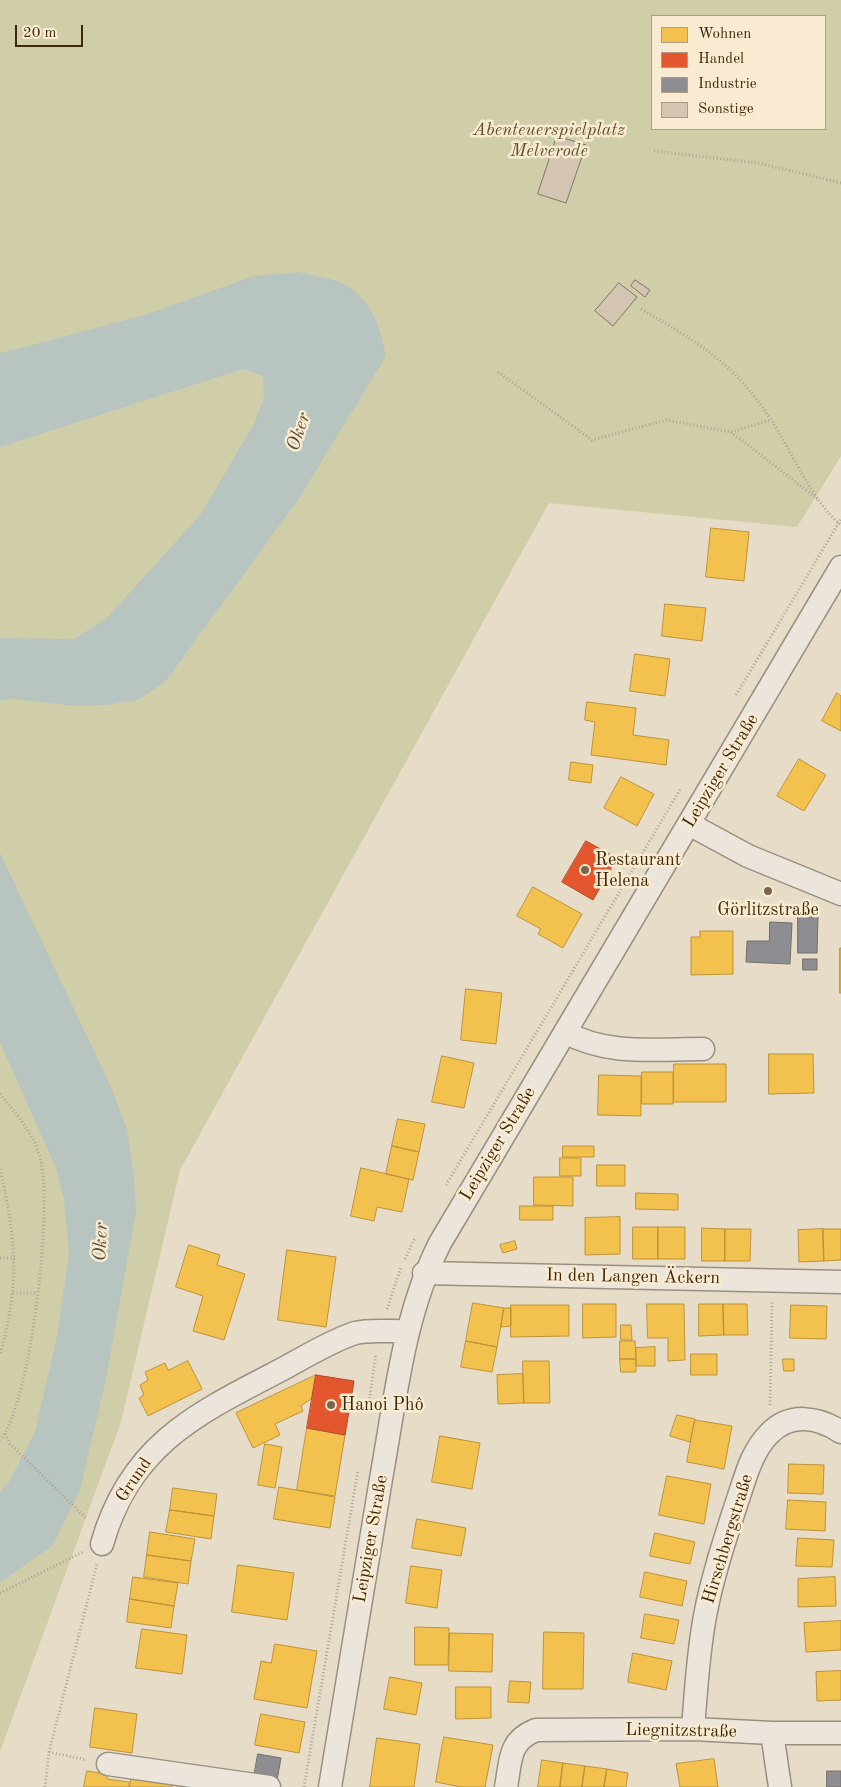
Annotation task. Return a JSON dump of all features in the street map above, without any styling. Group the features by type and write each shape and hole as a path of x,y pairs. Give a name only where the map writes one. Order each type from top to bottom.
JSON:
{"street":[{"name":"Leipziger Straße","path":"330,1787 408,1331 424,1273 841,567"},
{"path":"689,824 748,856 841,894"},
{"path":"565,1032 580,1041 604,1048 702,1049"},
{"name":"In den Langen Äckern","path":"424,1273 841,1282"},
{"name":"Grund","path":"102,1544 120,1497 139,1467 166,1438 186,1422 213,1405 357,1333 408,1331"},
{"name":"Hirschbergstraße","path":"693,1729 697,1671 706,1614 745,1480 756,1451 769,1433 788,1421 809,1418 824,1422 841,1432"},
{"name":"Liegnitzstraße","path":"506,1787 514,1746 522,1736 536,1730 693,1729 772,1733 841,1733"},
{"path":"772,1733 780,1787"},
{"path":"108,1764 269,1787"}],"path":[{"path":"654,151 758,163 841,183"},
{"path":"641,309 701,344 738,374 771,420 821,502 841,525"},
{"path":"498,372 592,440 666,420 731,432 771,420"},
{"path":"731,432 821,502"},
{"path":"0,1094 31,1135 40,1156 44,1196 36,1293 27,1361 16,1406 5,1434 0,1440"},
{"path":"0,1170 7,1199 15,1258 9,1324 0,1354"},
{"path":"0,1258 15,1258"},
{"path":"769,1433 772,1281"},
{"path":"13,1293 36,1293"},
{"path":"5,1434 10,1444 85,1517"},
{"path":"0,1593 49,1567 102,1544"},
{"path":"45,1787 49,1752 102,1544"},
{"path":"49,1752 108,1764"}],"green space":[{"name":"Abenteuerspielplatz Melverode","path":"0,0 841,0 841,456 797,527 549,503 180,1170 121,1422 0,1752"}],"water":[{"name":"Oker","path":"299,272 344,284 362,298 378,325 386,356 298,500 165,682 138,700 107,705 75,706 15,699 0,701 0,638 74,639 106,619 201,514 255,422 264,397 263,376 243,369 0,447 0,353 142,316 254,276"},
{"name":"Oker","path":"0,853 111,1087 127,1129 134,1176 136,1212 106,1379 80,1490 53,1545 0,1583 0,1492 9,1482 35,1432 58,1332 69,1252 64,1199 56,1168 0,1042"}],"building: Wohnen":[{"path":"711,528 749,532 744,581 706,577"},
{"path":"665,604 706,608 702,641 662,636"},
{"path":"635,654 670,659 665,696 630,691"},
{"path":"837,693 841,696 841,731 822,721"},
{"path":"587,702 636,708 633,735 669,740 666,765 591,755 595,722 585,720"},
{"path":"799,759 826,775 804,811 777,796"},
{"path":"571,762 593,765 591,783 569,780"},
{"path":"621,777 654,794 637,826 604,808"},
{"path":"533,887 582,914 563,948 538,934 541,929 517,916"},
{"path":"700,931 733,931 733,974 691,975 691,937 700,937"},
{"path":"841,948 841,993 840,993"},
{"path":"466,989 502,993 496,1044 461,1040"},
{"path":"769,1054 813,1054 814,1093 769,1094"},
{"path":"442,1056 474,1063 464,1108 432,1102"},
{"path":"674,1064 726,1064 726,1102 674,1102"},
{"path":"642,1072 673,1072 673,1104 642,1104"},
{"path":"599,1075 641,1076 641,1116 598,1115"},
{"path":"398,1119 425,1124 419,1152 392,1146"},
{"path":"392,1146 419,1152 413,1180 386,1174"},
{"path":"563,1146 594,1146 594,1157 563,1157"},
{"path":"560,1158 581,1158 581,1176 560,1176"},
{"path":"597,1165 625,1165 625,1186 597,1186"},
{"path":"361,1168 409,1179 402,1212 377,1207 374,1221 351,1216"},
{"path":"534,1177 573,1177 573,1206 534,1205"},
{"path":"636,1193 678,1194 678,1210 636,1209"},
{"path":"520,1206 553,1206 553,1220 520,1220"},
{"path":"620,1217 620,1254 585,1255 585,1218"},
{"path":"633,1227 658,1227 658,1259 633,1259"},
{"path":"658,1227 685,1227 685,1259 658,1259"},
{"path":"702,1228 725,1229 725,1261 702,1261"},
{"path":"725,1229 751,1229 750,1261 725,1261"},
{"path":"823,1229 841,1229 841,1260 824,1261"},
{"path":"823,1229 824,1261 799,1262 798,1230"},
{"path":"515,1241 517,1249 503,1253 500,1245"},
{"path":"189,1245 220,1255 217,1265 245,1274 224,1340 193,1331 203,1296 176,1287"},
{"path":"287,1250 336,1257 326,1327 278,1320"},
{"path":"473,1303 504,1308 497,1347 466,1341"},
{"path":"583,1304 616,1304 616,1337 583,1338"},
{"path":"647,1304 684,1304 685,1360 668,1361 668,1338 648,1338"},
{"path":"699,1304 723,1304 724,1335 699,1336"},
{"path":"723,1304 747,1304 748,1335 724,1335"},
{"path":"511,1305 569,1305 569,1336 511,1337"},
{"path":"791,1305 827,1306 826,1339 790,1338"},
{"path":"504,1308 511,1308 511,1326 501,1327"},
{"path":"621,1325 631,1325 632,1340 621,1340"},
{"path":"466,1341 497,1347 492,1372 461,1367"},
{"path":"620,1341 635,1341 636,1359 620,1359"},
{"path":"655,1347 655,1366 636,1366 636,1348"},
{"path":"691,1354 717,1354 717,1375 691,1375"},
{"path":"620,1359 636,1359 636,1372 621,1372"},
{"path":"783,1359 794,1359 794,1371 784,1371"},
{"path":"188,1361 202,1389 148,1416 139,1398 144,1395 140,1385 148,1380 145,1372 165,1363 168,1370"},
{"path":"523,1361 549,1361 550,1403 524,1403"},
{"path":"523,1374 524,1403 498,1404 497,1375"},
{"path":"316,1375 312,1398 301,1406 303,1411 275,1424 280,1435 253,1448 236,1413"},
{"path":"677,1415 695,1419 690,1442 670,1436"},
{"path":"695,1420 732,1426 724,1469 687,1462"},
{"path":"307,1428 345,1435 335,1496 297,1490"},
{"path":"440,1436 480,1443 472,1489 432,1482"},
{"path":"265,1444 282,1447 275,1488 258,1485"},
{"path":"789,1464 824,1465 823,1494 788,1493"},
{"path":"667,1476 711,1484 704,1524 659,1515"},
{"path":"279,1487 335,1497 330,1528 274,1519"},
{"path":"173,1488 217,1494 214,1516 170,1510"},
{"path":"788,1500 826,1502 825,1531 786,1529"},
{"path":"170,1510 214,1516 211,1539 166,1532"},
{"path":"417,1519 466,1528 461,1556 412,1548"},
{"path":"150,1532 195,1539 191,1561 147,1555"},
{"path":"655,1533 695,1542 690,1564 650,1556"},
{"path":"798,1538 834,1540 832,1567 796,1566"},
{"path":"147,1555 191,1561 188,1584 144,1577"},
{"path":"238,1565 294,1573 287,1620 232,1612"},
{"path":"411,1566 442,1570 437,1608 406,1603"},
{"path":"645,1572 687,1581 682,1606 640,1597"},
{"path":"133,1577 178,1583 174,1606 130,1599"},
{"path":"835,1577 836,1606 798,1607 798,1579"},
{"path":"130,1599 174,1606 171,1628 127,1622"},
{"path":"645,1614 679,1620 674,1644 641,1638"},
{"path":"841,1621 841,1650 806,1652 804,1623"},
{"path":"415,1627 449,1628 448,1665 415,1665"},
{"path":"142,1629 187,1635 182,1674 136,1668"},
{"path":"544,1632 584,1633 583,1689 543,1689"},
{"path":"450,1633 493,1634 492,1672 449,1671"},
{"path":"275,1644 317,1651 307,1708 254,1699 261,1661 271,1663"},
{"path":"633,1653 672,1661 666,1690 628,1682"},
{"path":"841,1671 841,1700 817,1701 816,1672"},
{"path":"390,1677 422,1683 416,1715 384,1709"},
{"path":"510,1681 531,1682 529,1703 508,1702"},
{"path":"456,1687 491,1687 491,1718 456,1719"},
{"path":"95,1708 137,1714 132,1753 90,1747"},
{"path":"261,1714 305,1722 299,1753 255,1745"},
{"path":"444,1737 493,1745 485,1787 461,1787 436,1782"},
{"path":"377,1738 420,1744 414,1787 370,1787"},
{"path":"714,1759 718,1787 680,1787 676,1764"},
{"path":"542,1760 563,1763 560,1787 538,1787"},
{"path":"563,1763 585,1766 582,1787 560,1787"},
{"path":"585,1766 607,1769 604,1787 582,1787"},
{"path":"607,1769 628,1773 626,1787 604,1787"},
{"path":"87,1771 107,1774 107,1779 129,1782 129,1787 84,1787"},
{"path":"132,1773 173,1780 172,1787 130,1787"}],"building: Handel":[{"path":"586,841 617,858 593,900 562,882"},
{"name":"Hanoi Phô","path":"316,1375 354,1381 345,1435 307,1428"}],"building: Industrie":[{"path":"798,917 818,917 817,953 798,953"},
{"path":"770,922 792,923 790,964 746,962 747,941 769,941"},
{"path":"803,959 817,959 817,970 803,970"},
{"path":"258,1754 281,1758 277,1780 254,1777"},
{"path":"827,1771 841,1771 841,1787 827,1787"}],"building: Sonstige":[{"path":"557,136 586,145 566,203 538,194"},
{"path":"635,280 650,290 645,297 631,286"},
{"path":"619,283 637,297 613,326 595,311"}],"place":[{"name":"Restaurant Helena","path":"585,870"},
{"name":"Görlitzstraße","path":"768,891"},
{"name":"Hanoi Phô","path":"331,1405"}]}
